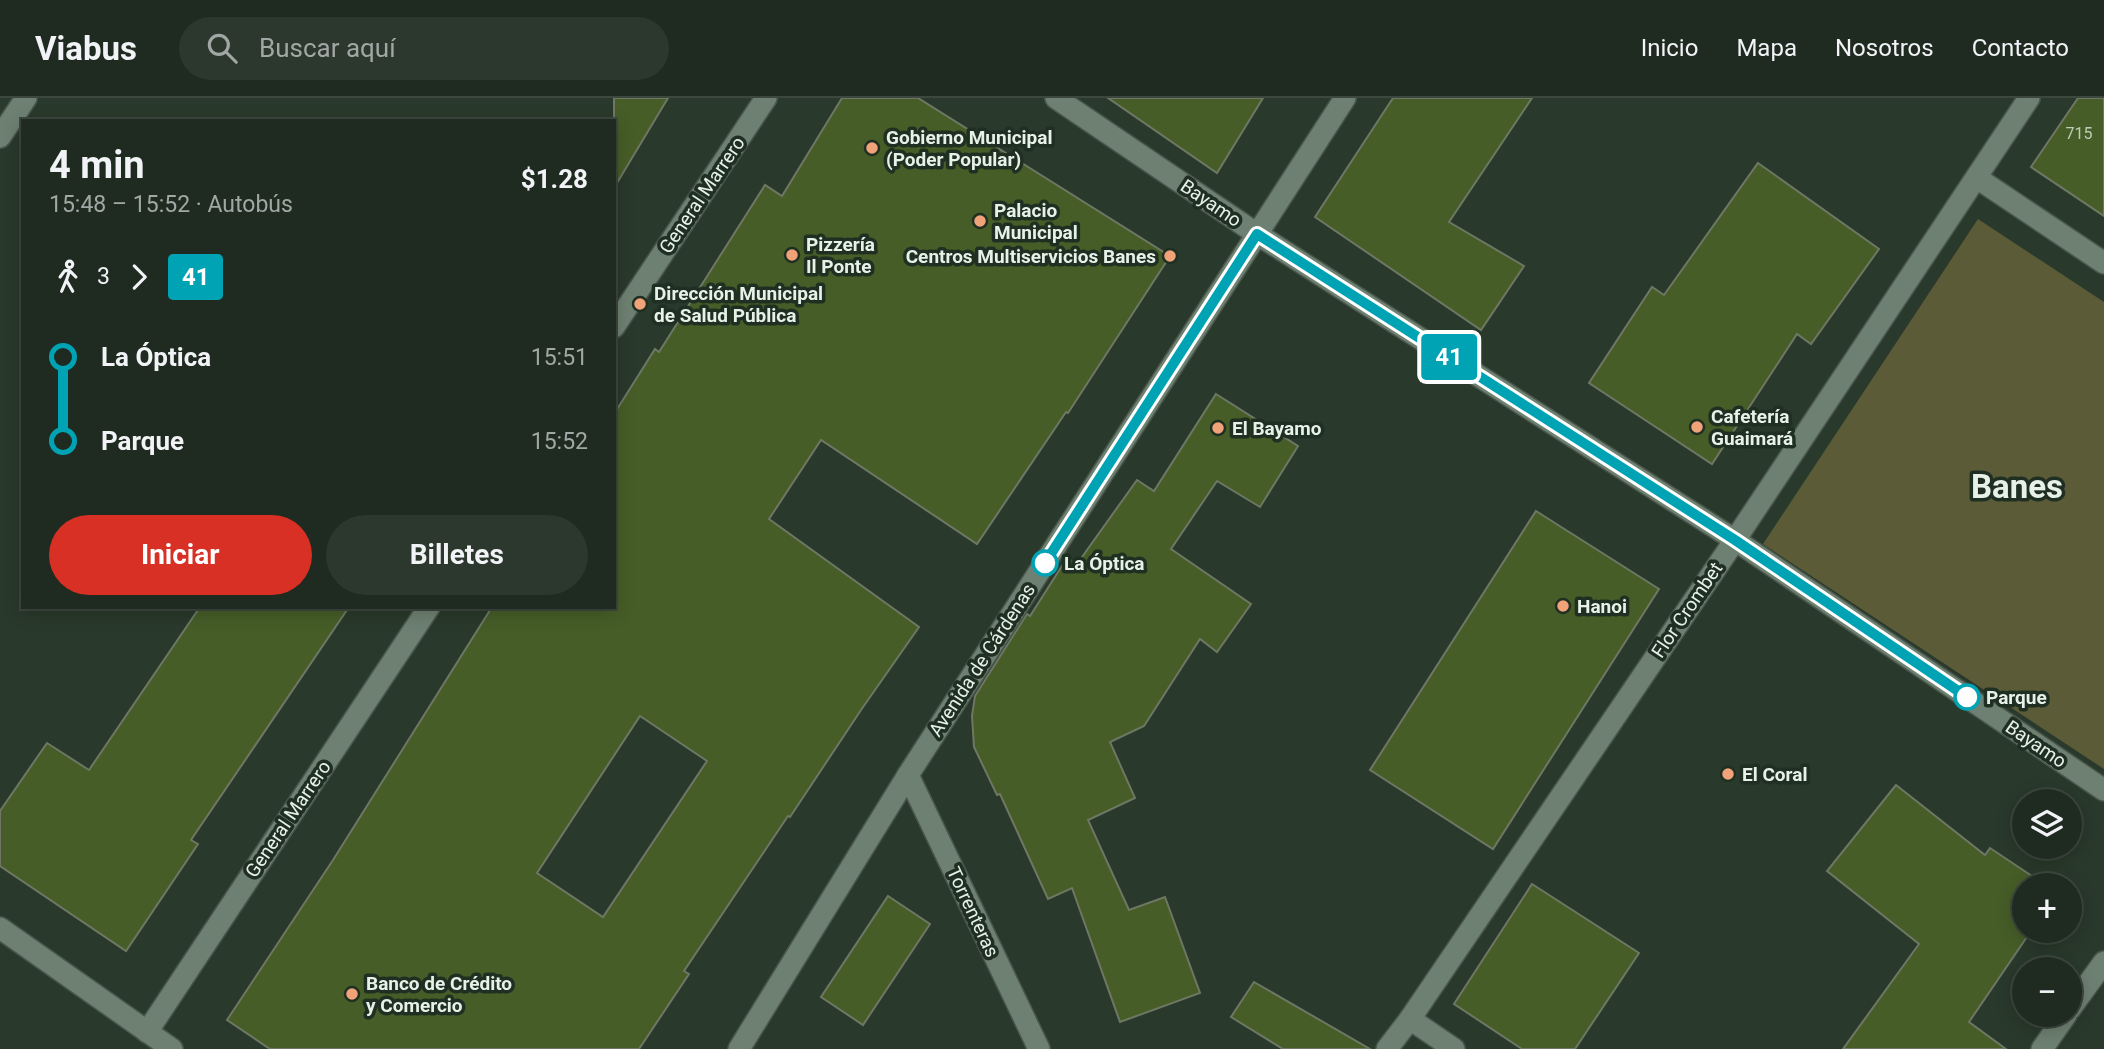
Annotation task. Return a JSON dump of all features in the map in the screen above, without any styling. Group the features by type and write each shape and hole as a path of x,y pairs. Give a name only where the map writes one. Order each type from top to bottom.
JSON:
{"street":[{"path":"0,137 26,98"},
{"name":"General Marrero","path":"616,324 766,98"},
{"name":"Bayamo","path":"1056,98 1257,234 1735,540 2104,790"},
{"name":"Avenida de Cárdenas","path":"738,1049 908,775 1345,98"},
{"name":"Flor Crombet","path":"1387,1049 1735,540 2029,98"},
{"path":"1977,178 2104,262"},
{"name":"General Marrero","path":"147,1032 428,609"},
{"name":"Torrenteras","path":"908,775 1039,1049"},
{"path":"3,935 172,1049"},
{"path":"2082,992 2104,962"},
{"path":"1410,1019 1454,1049"},
{"path":"2042,1049 2058,1027"}],"shaded area":[{"path":"1978,219 2104,302 2104,769 1763,544"}],"building":[{"path":"614,98 668,98 616,185 616,119"},
{"path":"842,98 918,98 1170,256 1068,413 1066,412 977,544 821,440 769,519 919,627 684,971 689,974 639,1049 270,1049 227,1020 333,860 491,609 616,609 616,411 655,349 659,352 765,185 782,196","holes":["640,716 707,761 603,917 537,873"]},
{"path":"1108,98 1263,98 1217,173"},
{"path":"1393,98 1532,98 1449,222 1524,266 1481,330 1315,217"},
{"path":"2078,98 2104,98 2104,216 2031,167"},
{"path":"1758,163 1879,249 1811,344 1797,334 1712,464 1589,383 1652,287 1664,295"},
{"path":"1216,394 1298,446 1260,507 1217,481 1171,549 1251,604 1217,652 1200,639 1144,726 1110,742 1135,798 1088,820 1129,910 1165,897 1200,993 1120,1022 1072,888 1048,899 1000,794 997,795 974,747 972,716 975,696 1027,614 1030,616 1067,558 1077,564 1137,480 1154,491"},
{"path":"1536,511 1659,589 1493,849 1370,770"},
{"path":"199,609 348,609 191,840 198,844 126,951 0,866 0,811 47,743 89,770"},
{"path":"1896,785 1985,855 1990,848 2028,873 2012,873 2012,943 2023,943 1969,1022 2006,1049 1843,1049 1919,944 1827,871"},
{"path":"1532,884 1639,953 1575,1049 1522,1049 1454,1004"},
{"path":"888,896 930,924 863,1025 821,997"},
{"path":"1254,982 1370,1049 1283,1049 1231,1017"}],"bus line":[{"name":"41","path":"1045,563 1257,234 1735,540 1967,697"}],"place":[{"name":"Gobierno Municipal (Poder Popular)","path":"872,148"},
{"name":"Palacio Municipal","path":"980,221"},
{"name":"Pizzería Il Ponte","path":"792,255"},
{"name":"Centros Multiservicios Banes","path":"1170,256"},
{"name":"Dirección Municipal de Salud Pública","path":"640,304"},
{"name":"Cafetería Guaimará","path":"1697,427"},
{"name":"El Bayamo","path":"1218,428"},
{"name":"La Óptica","path":"1045,563"},
{"name":"Hanoi","path":"1563,606"},
{"name":"Parque","path":"1967,697"},
{"name":"El Coral","path":"1728,774"},
{"name":"Banco de Crédito y Comercio","path":"352,994"}],"district":[{"name":"Banes","path":"2017,486"}]}
